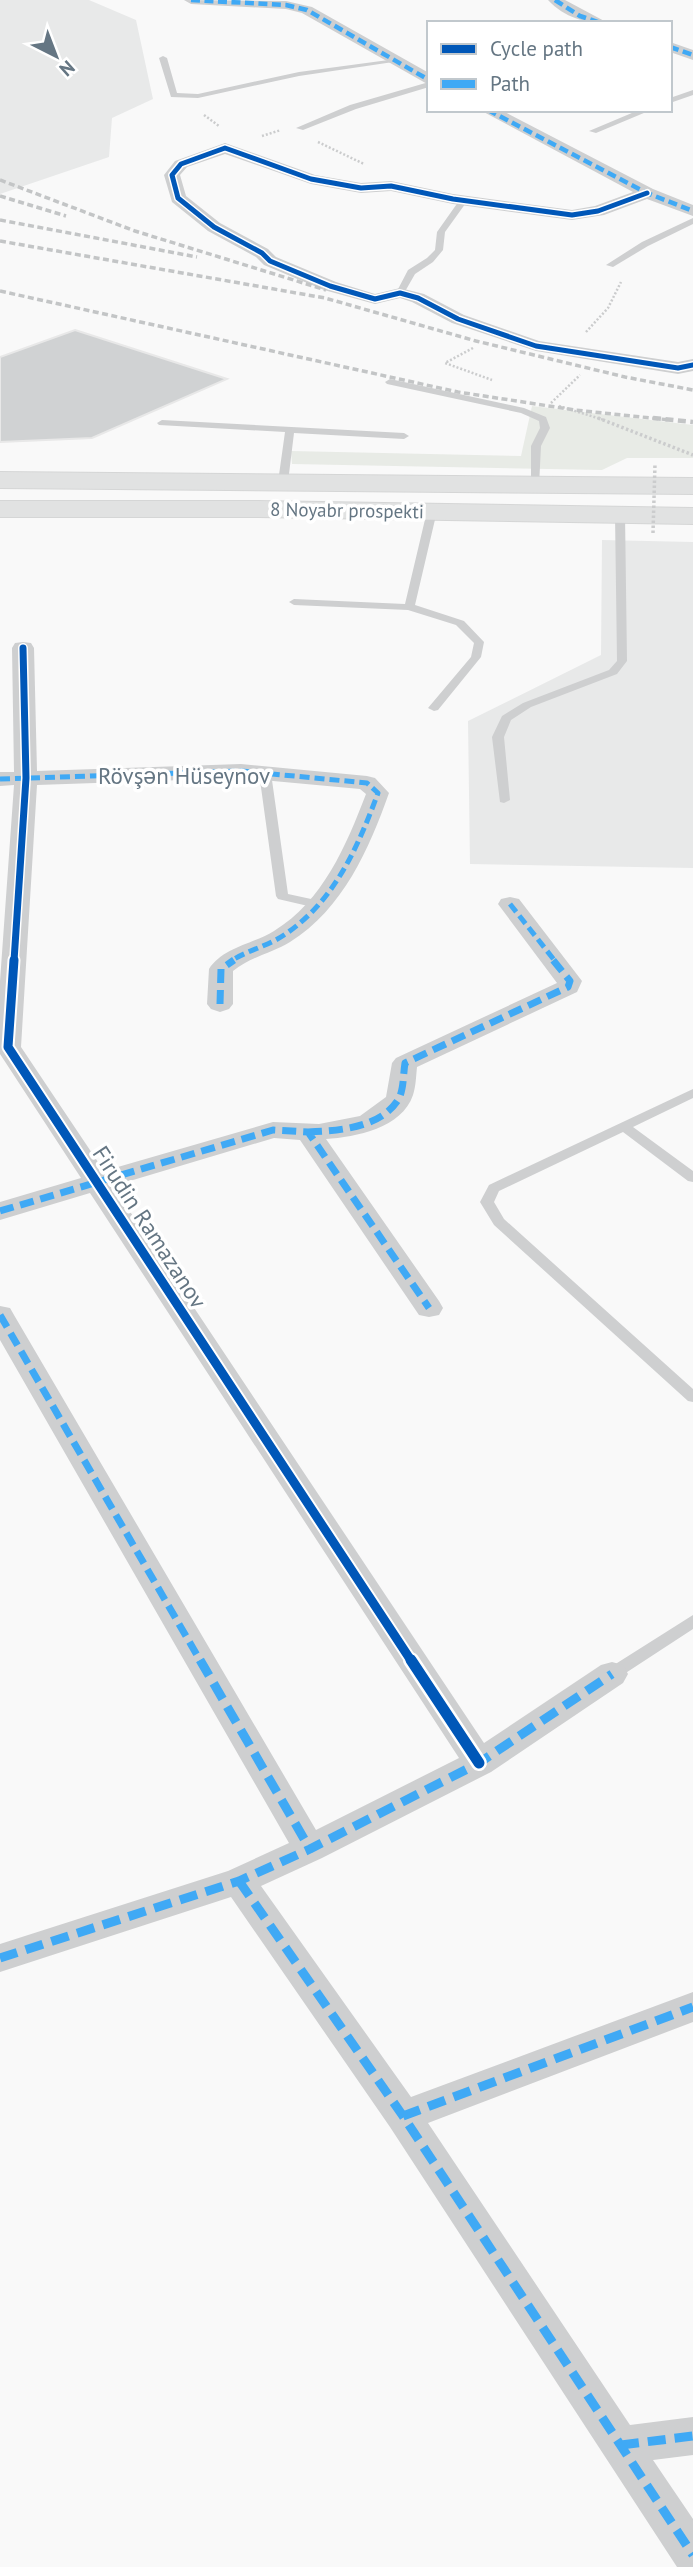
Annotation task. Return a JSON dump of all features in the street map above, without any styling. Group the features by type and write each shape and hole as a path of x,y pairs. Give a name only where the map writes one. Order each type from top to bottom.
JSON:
{"highway":[{"name":"8 Noyabr prospekti","path":"0,480 693,486"},
{"name":"8 Noyabr prospekti","path":"0,509 432,511 693,516"}],"street":[{"path":"191,0 286,5 307,10 427,81"},
{"path":"555,0 580,16 595,21"},
{"path":"672,48 693,55"},
{"path":"492,112 648,193 693,211"},
{"path":"648,193 598,212 572,215 464,200 391,186 361,188 311,179 231,146 181,164 172,175 178,198 214,227 262,253 270,261 330,286 374,299 400,293 418,298 458,319 537,346 678,368 693,365"},
{"name":"Firudin Ramazanov","path":"23,648 13,779 8,1047 479,1763"},
{"name":"Rövşən Hüseynov","path":"13,779 241,771 367,783 377,793 362,838 321,905 283,936 234,957 221,968 220,1004"},
{"path":"0,1211 273,1130 327,1132 361,1125 387,1112 400,1098 405,1063 568,987 570,981 510,904"},
{"path":"308,1132 429,1308"},
{"path":"0,1315 310,1849"},
{"path":"0,1958 239,1881 310,1849 479,1763 612,1674"},
{"path":"239,1881 403,2116 693,2555"},
{"path":"403,2116 693,2007"},
{"path":"621,2445 693,2436"}],"lane":[{"path":"163,58 174,95 198,96 299,74 396,61"},
{"path":"300,128 352,107 427,83"},
{"path":"672,100 693,92"},
{"path":"593,131 641,112"},
{"path":"400,293 411,272 439,250 441,232 464,200"},
{"path":"610,265 645,244 693,221"},
{"path":"390,382 524,411 543,419 545,428 536,446 536,484"},
{"path":"162,424 404,436"},
{"path":"283,482 290,430"},
{"path":"409,607 432,511"},
{"path":"504,800 498,737 506,718 527,705 613,672 622,661 621,514"},
{"path":"295,601 409,607 460,623 479,642 476,657 434,708"},
{"path":"265,773 282,896 321,905"},
{"path":"693,1093 494,1188 487,1202 499,1222 693,1397"},
{"path":"625,1127 693,1178"},
{"path":"612,1674 693,1621"}],"path":[{"path":"174,95 211,119 231,146 292,127 300,128 318,142 370,166 391,186"},
{"path":"583,334 608,308 627,270 610,265"},
{"path":"653,533 655,464"}],"shaded area":[{"path":"0,0 89,0 136,20 153,99 112,118 109,157 0,194"},
{"path":"532,406 693,425 693,458 627,458 602,470 292,464 291,451 521,456"},
{"path":"602,540 693,542 693,868 470,864 468,721 601,655"}],"building":[{"path":"75,330 227,379 92,438 0,442 0,357"}],"railway":[{"path":"0,180 135,231 326,290"},
{"path":"0,196 66,216"},
{"path":"0,220 197,257"},
{"path":"0,241 325,298 476,341 625,377 693,390"},
{"path":"0,291 458,392 575,410 670,420"},
{"path":"653,418 693,422"}],"marked path":[{"path":"191,0 286,5 307,10 427,79"},
{"path":"555,0 580,16 595,21"},
{"path":"672,48 693,55"},
{"path":"492,112 647,193 693,211"},
{"path":"0,779 241,771 367,783 378,793 353,853 330,891 301,923 283,936 236,958 221,969 220,1004"},
{"path":"308,1132 344,1129 380,1116 400,1097 405,1063 568,987 570,981 510,904"},
{"path":"0,1211 273,1130 308,1132 429,1308"},
{"path":"0,1315 310,1849"},
{"path":"0,1958 239,1881 310,1849 479,1763 612,1674"},
{"path":"239,1881 403,2116 693,2555"},
{"path":"403,2116 693,2007"},
{"path":"621,2445 693,2436"}],"cycle path":[{"path":"647,193 598,211 572,215 453,199 391,186 361,188 311,179 225,148 181,164 172,175 178,198 214,227 262,253 270,261 330,286 375,299 400,293 418,298 458,319 536,346 678,368 693,365"},
{"path":"23,648 26,778 8,1047 479,1763"}]}
